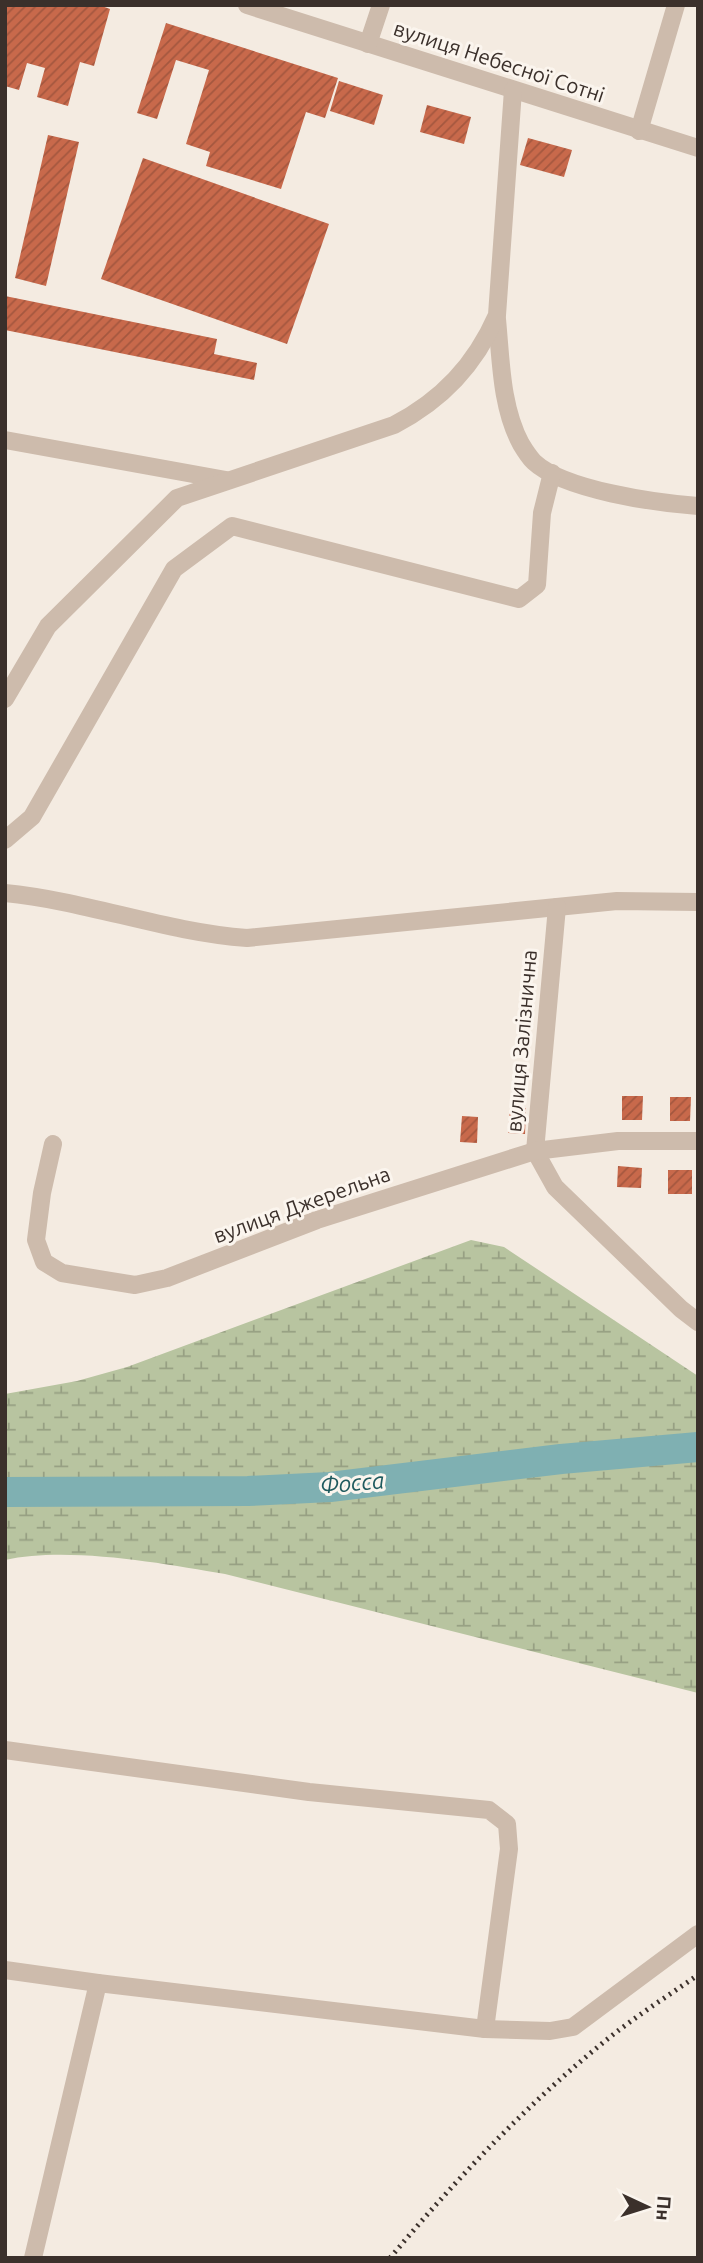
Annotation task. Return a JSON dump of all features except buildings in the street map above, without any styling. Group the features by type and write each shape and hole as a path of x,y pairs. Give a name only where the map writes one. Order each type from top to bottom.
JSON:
{"street":[{"name":"вулиця Небесної Сотні","path":"247,5 698,149"},
{"path":"369,44 381,5"},
{"path":"639,131 676,5"},
{"path":"513,90 497,315 505,394 513,426 534,462 572,481 615,494 698,506"},
{"path":"5,699 48,626 177,498 352,441 418,413 457,380 486,339 497,315"},
{"path":"5,440 229,481"},
{"path":"5,841 32,817 174,569 232,526 519,599 537,586 542,513 552,472"},
{"path":"5,893 54,899 198,932 247,938 557,907 642,901 698,902"},
{"name":"вулиця Залізнична","path":"557,907 535,1151 555,1187 681,1309 698,1322"},
{"name":"вулиця Джерельна","path":"53,1144 42,1193 36,1240 44,1262 62,1273 135,1285 167,1278 317,1220 535,1151 618,1141 698,1141"},
{"path":"5,1750 309,1792 489,1811 507,1824 509,1849 485,2029"},
{"path":"5,1970 485,2029 550,2031 573,2027 698,1934"},
{"path":"33,2258 98,1983"}],"green space":[{"path":"471,1240 504,1247 698,1376 698,1693 225,1574 85,1555 30,1556 5,1560 5,1394 77,1381 127,1367"}],"waterway":[{"name":"Фосса","path":"5,1492 248,1491 330,1487 561,1459 698,1447"}],"railway":[{"path":"390,2258 441,2199 522,2114 621,2029 698,1975"}]}
